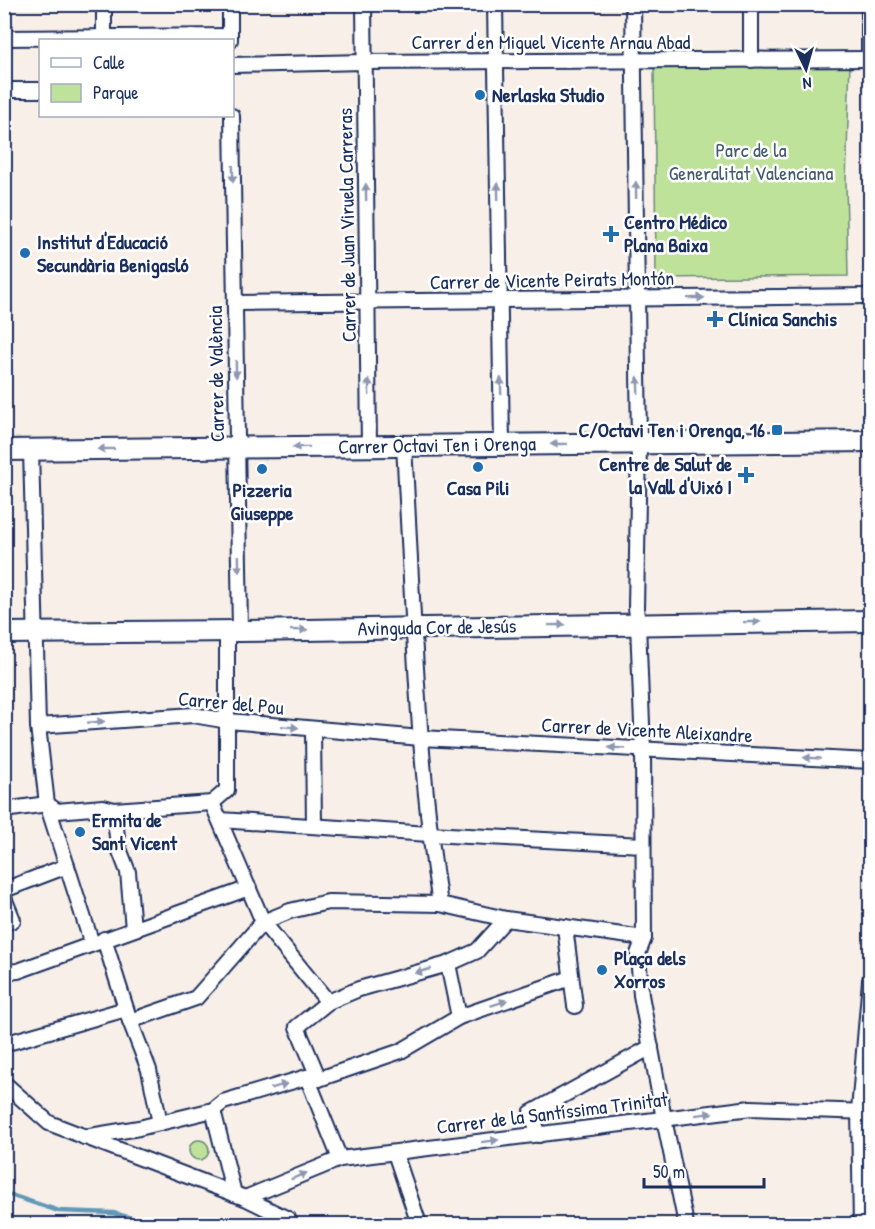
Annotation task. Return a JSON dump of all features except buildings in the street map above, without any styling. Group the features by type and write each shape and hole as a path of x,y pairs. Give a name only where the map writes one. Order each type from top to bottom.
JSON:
{"street":[{"path":"104,4 104,37"},
{"path":"4,38 230,38 230,4"},
{"name":"Carrer de Juan Viruela Carreras","path":"364,4 369,446"},
{"path":"495,4 502,444"},
{"path":"633,4 639,443 636,608 642,749 644,938 638,954 641,995 686,1224"},
{"path":"751,4 752,60"},
{"path":"869,4 870,60"},
{"name":"Carrer d'en Miguel Vicente Arnau Abad","path":"234,65 364,62 870,60"},
{"path":"4,90 39,90"},
{"name":"Carrer de València","path":"212,802 227,790 233,631 237,447 232,117"},
{"name":"Carrer de Vicente Peirats Montón","path":"235,303 870,296"},
{"name":"Carrer Octavi Ten i Orenga","path":"4,450 870,441"},
{"path":"404,446 421,738 429,834 440,904"},
{"path":"31,449 38,726 48,804 67,866 149,1070 160,1123"},
{"name":"Avinguda Cor de Jesús","path":"4,633 870,621"},
{"name":"Carrer del Pou","path":"38,726 194,715 228,721 421,738"},
{"path":"313,729 314,826"},
{"name":"Carrer de Vicente Aleixandre","path":"421,738 870,761"},
{"path":"4,810 48,804 57,810 103,807 114,810 212,802 263,922 328,1002"},
{"path":"114,810 118,846 128,872 133,929"},
{"path":"220,820 643,845"},
{"path":"4,890 67,866"},
{"path":"8,972 249,888"},
{"path":"4,898 13,920 5,923"},
{"path":"4,1044 196,998 263,922 291,911 328,902 440,904 506,919 644,938"},
{"path":"340,1159 297,1027 328,1002 359,989 448,964 477,951 506,919"},
{"path":"565,927 575,1006"},
{"path":"448,964 459,1017"},
{"path":"84,1137 160,1123 400,1051 459,1017 572,978"},
{"path":"861,1224 870,980"},
{"path":"539,1134 531,1113 651,1047"},
{"path":"4,1083 49,1123 240,1196 288,1219 291,1224"},
{"path":"218,1106 240,1196"},
{"name":"Carrer de la Santíssima Trinitat","path":"240,1196 340,1159 751,1108 865,1112"},
{"path":"395,1152 419,1224"}],"green space":[{"name":"Parc de la Generalitat Valenciana","path":"850,63 846,181 848,276 656,278 654,65"},
{"path":"199,1140 206,1143 209,1150 206,1157 199,1160 192,1157 189,1150 192,1143"}],"waterway":[{"path":"4,1193 59,1211 113,1213 153,1224"}],"place":[{"name":"Nerlaska Studio","path":"480,95"},
{"name":"Centro Médico Plana Baixa","path":"611,234"},
{"name":"Institut d'Educació Secundària Benigasló","path":"25,253"},
{"name":"Clínica Sanchis","path":"715,319"},
{"name":"C/Octavi Ten i Orenga, 16","path":"777,430"},
{"name":"Casa Pili","path":"478,467"},
{"name":"Pizzeria Giuseppe","path":"262,469"},
{"name":"Centre de Salut de la Vall d'Uixó I","path":"746,475"},
{"name":"Ermita de Sant Vicent","path":"80,832"},
{"name":"Plaça dels Xorros","path":"602,970"}]}
